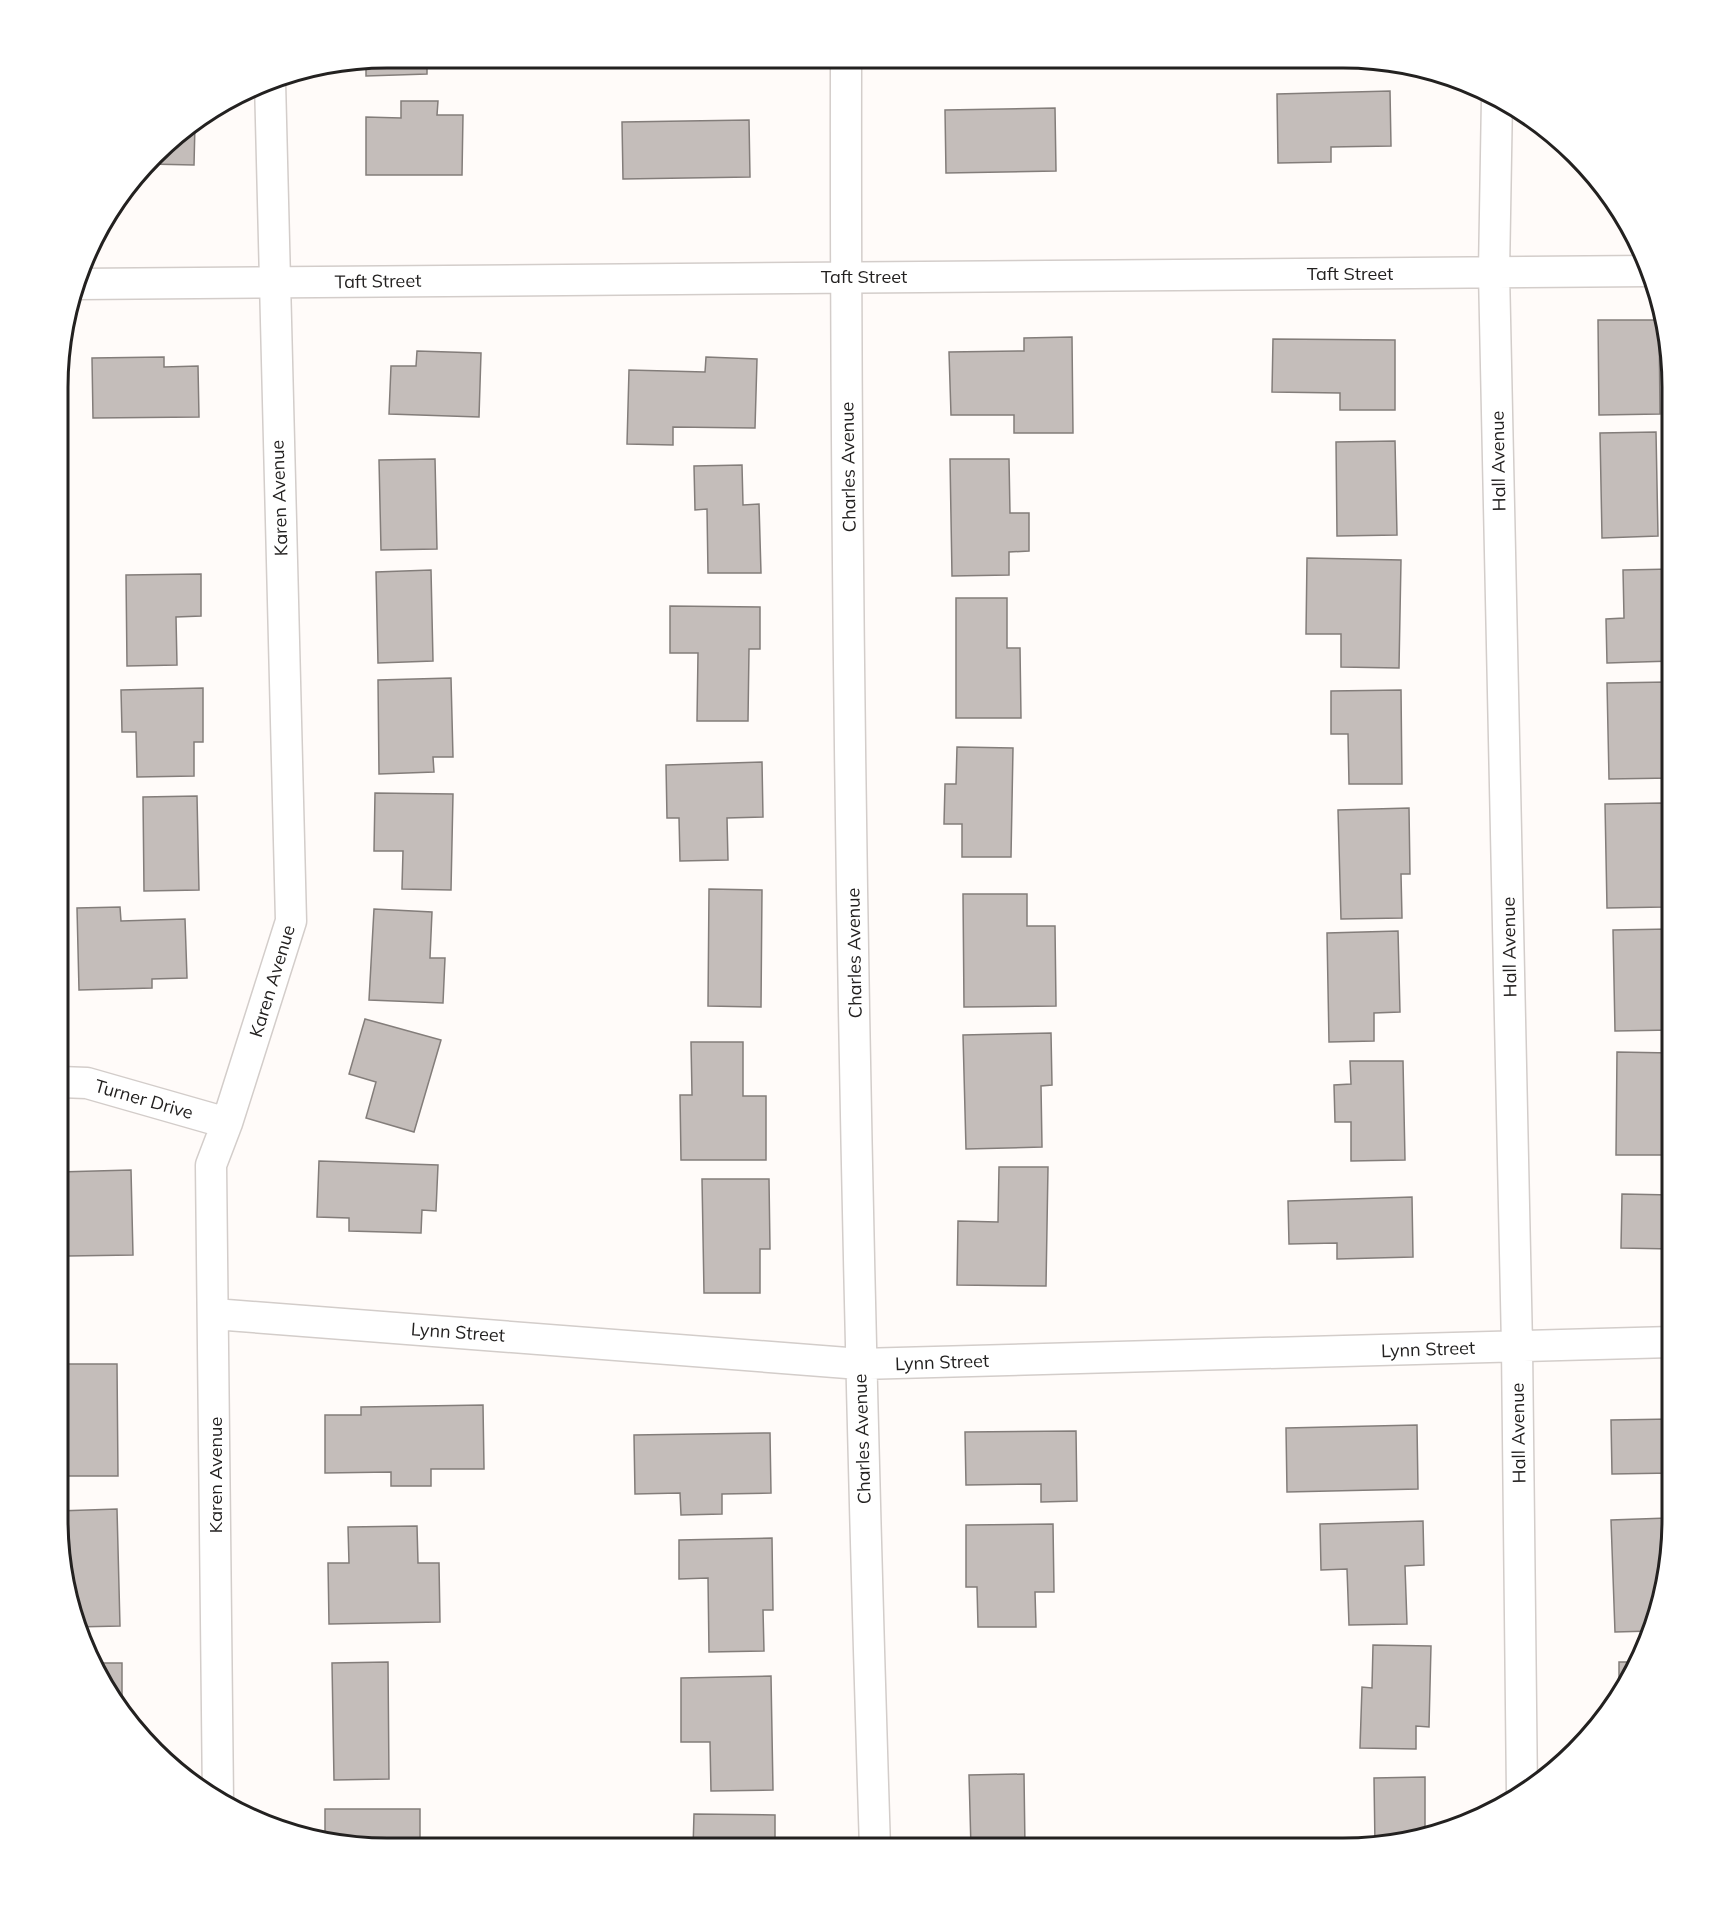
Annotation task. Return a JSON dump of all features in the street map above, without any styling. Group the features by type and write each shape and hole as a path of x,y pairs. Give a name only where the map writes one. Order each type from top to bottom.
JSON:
{"street":[{"name":"Charles Avenue","path":"846,68 845,276 860,1364 875,1838"},
{"name":"Karen Avenue","path":"218,1790 211,1165 227,1123 291,921 273,282 270,90"},
{"name":"Hall Avenue","path":"1497,107 1494,272 1517,1346 1522,1784"},
{"name":"Taft Street","path":"84,284 1641,271"},
{"name":"Turner Drive","path":"67,1082 87,1083 227,1123"},
{"name":"Lynn Street","path":"214,1314 860,1364 1662,1342"}],"building":[{"path":"366,68 427,68 427,74 366,76"},
{"path":"1390,91 1391,146 1331,147 1331,162 1278,163 1277,94"},
{"path":"401,101 438,101 437,115 463,115 462,175 366,175 366,117 401,118"},
{"path":"1055,108 1056,171 946,173 945,110"},
{"path":"749,120 750,177 623,179 622,122"},
{"path":"195,131 194,165 158,164"},
{"path":"1598,320 1655,320 1659,341 1660,414 1599,415"},
{"path":"1072,337 1073,433 1014,433 1014,415 951,415 949,352 1024,351 1024,338"},
{"path":"1273,339 1395,340 1395,410 1340,410 1340,393 1272,392"},
{"path":"417,351 481,353 479,417 389,414 391,366 416,366"},
{"path":"164,357 164,367 198,366 199,417 93,418 92,358"},
{"path":"706,357 757,359 755,428 673,427 673,445 627,444 629,370 705,372"},
{"path":"1656,432 1658,536 1602,538 1600,433"},
{"path":"1395,441 1397,535 1337,536 1336,442"},
{"path":"435,459 437,549 381,550 379,460"},
{"path":"950,459 1009,459 1010,513 1029,513 1029,551 1009,552 1009,575 952,576"},
{"path":"742,465 743,505 759,504 761,573 708,573 707,509 695,510 694,466"},
{"path":"1307,558 1401,560 1399,668 1341,667 1341,634 1306,634"},
{"path":"1662,569 1662,661 1607,663 1606,619 1624,618 1623,570"},
{"path":"431,570 433,661 378,663 376,572"},
{"path":"201,574 201,616 176,617 177,665 127,666 126,575"},
{"path":"956,598 1007,598 1007,648 1020,648 1021,718 956,718"},
{"path":"670,606 760,607 760,649 749,649 748,721 697,721 698,653 670,653"},
{"path":"451,678 453,757 433,757 434,772 379,774 378,680"},
{"path":"1662,682 1662,778 1609,779 1607,683"},
{"path":"203,688 203,742 194,742 194,776 137,777 136,732 122,732 121,690"},
{"path":"1401,690 1402,784 1349,784 1348,734 1331,734 1331,691"},
{"path":"957,747 1013,748 1011,857 962,857 962,824 944,824 945,784 956,784"},
{"path":"762,762 763,817 727,818 728,860 680,861 679,818 667,818 666,765"},
{"path":"375,793 453,794 451,890 402,889 403,851 374,851"},
{"path":"197,796 199,890 144,891 143,797"},
{"path":"1662,803 1662,907 1607,908 1605,804"},
{"path":"1409,808 1410,874 1401,874 1402,918 1341,919 1338,810"},
{"path":"709,889 762,890 761,1007 708,1006"},
{"path":"963,894 1027,894 1027,926 1055,926 1056,1006 964,1007"},
{"path":"120,907 121,921 185,919 187,978 152,979 152,988 79,990 77,908"},
{"path":"374,909 432,912 430,958 445,958 443,1003 369,1000"},
{"path":"1662,929 1662,1030 1615,1031 1613,930"},
{"path":"1398,931 1400,1012 1374,1013 1374,1041 1329,1042 1327,933"},
{"path":"365,1019 441,1040 414,1132 366,1118 376,1082 349,1074"},
{"path":"1051,1033 1052,1085 1041,1086 1042,1147 966,1149 963,1035"},
{"path":"691,1042 743,1042 743,1096 766,1096 766,1160 681,1160 680,1095 692,1095"},
{"path":"1617,1052 1662,1053 1662,1155 1616,1155"},
{"path":"1350,1061 1403,1061 1405,1160 1351,1161 1351,1122 1335,1122 1334,1085 1351,1084"},
{"path":"319,1161 438,1165 436,1211 422,1210 421,1233 349,1231 349,1218 317,1217"},
{"path":"999,1167 1048,1167 1046,1286 957,1285 958,1221 998,1222"},
{"path":"131,1170 133,1255 68,1256 67,1172"},
{"path":"702,1179 769,1179 770,1249 760,1249 760,1293 704,1293"},
{"path":"1622,1194 1662,1195 1662,1249 1621,1248"},
{"path":"1412,1197 1413,1257 1337,1259 1337,1243 1289,1244 1288,1201"},
{"path":"67,1364 117,1364 118,1476 67,1476"},
{"path":"483,1405 484,1469 431,1469 431,1486 391,1486 391,1472 325,1473 325,1415 361,1415 361,1407"},
{"path":"1662,1419 1662,1473 1612,1474 1611,1420"},
{"path":"1417,1425 1418,1489 1287,1492 1286,1428"},
{"path":"1076,1431 1077,1501 1041,1502 1041,1484 966,1485 965,1432"},
{"path":"770,1433 771,1493 722,1494 722,1514 681,1515 680,1493 635,1494 634,1435"},
{"path":"117,1509 120,1626 86,1627 78,1602 70,1561 67,1511"},
{"path":"1662,1518 1660,1561 1652,1602 1642,1631 1615,1632 1611,1520"},
{"path":"1423,1521 1424,1565 1405,1566 1407,1624 1349,1625 1347,1569 1321,1570 1320,1524"},
{"path":"1053,1524 1054,1592 1035,1592 1036,1627 978,1627 977,1587 966,1587 966,1525"},
{"path":"417,1526 418,1563 439,1563 440,1622 329,1624 328,1563 349,1563 348,1527"},
{"path":"772,1538 773,1610 763,1610 764,1651 709,1652 708,1578 679,1579 679,1540"},
{"path":"1373,1645 1431,1646 1429,1727 1416,1726 1416,1749 1360,1748 1362,1687 1372,1688"},
{"path":"388,1662 389,1779 334,1780 332,1663"},
{"path":"1619,1662 1629,1662 1620,1679 1619,1681"},
{"path":"101,1663 122,1663 122,1698"},
{"path":"771,1676 773,1790 711,1791 710,1742 681,1742 681,1678"},
{"path":"1024,1774 1025,1838 971,1838 969,1775"},
{"path":"1425,1777 1425,1828 1375,1837 1374,1778"},
{"path":"325,1809 420,1809 420,1838 366,1838 325,1832"},
{"path":"694,1814 775,1815 775,1838 693,1838"}]}
